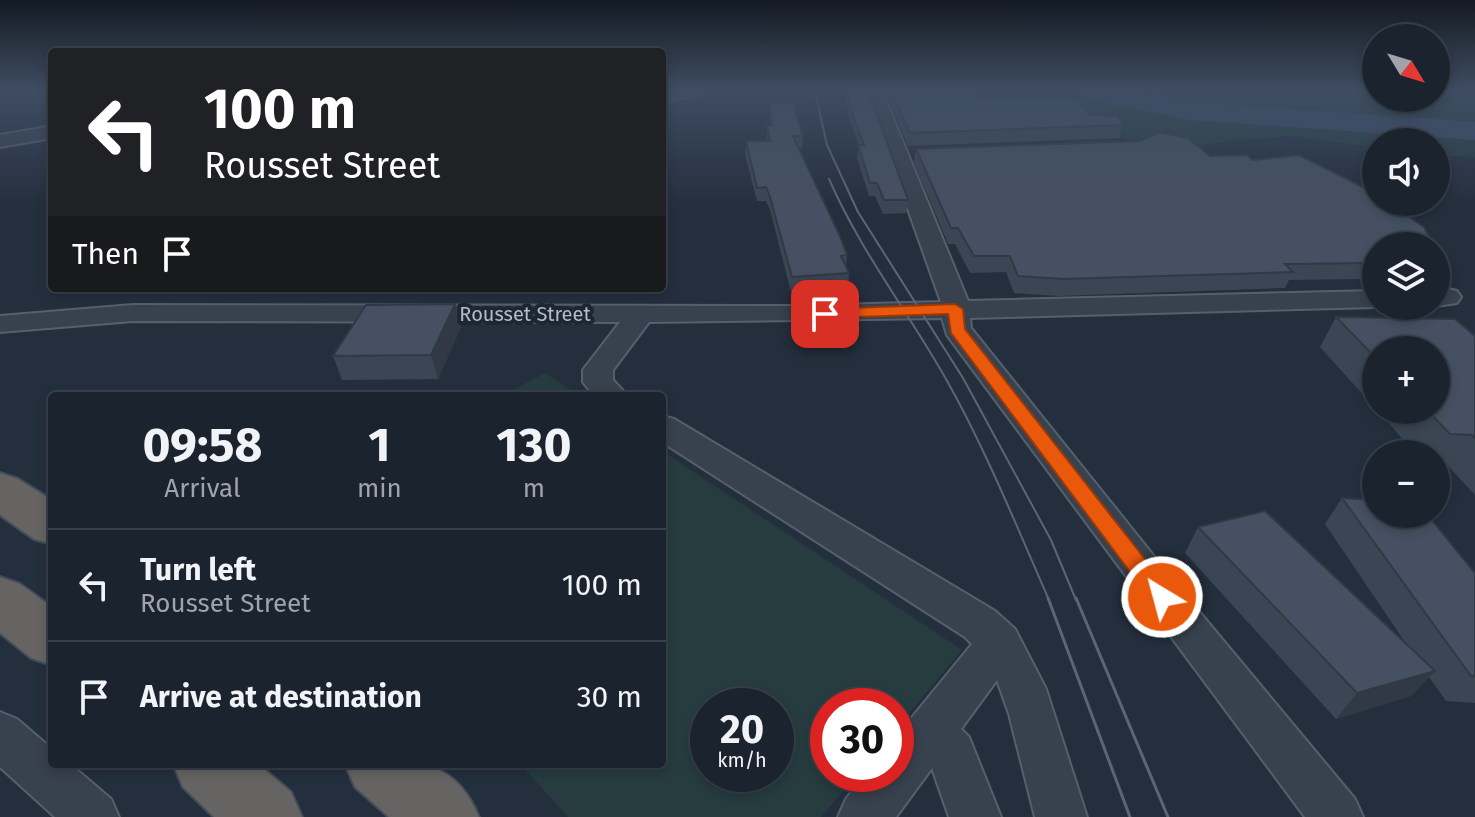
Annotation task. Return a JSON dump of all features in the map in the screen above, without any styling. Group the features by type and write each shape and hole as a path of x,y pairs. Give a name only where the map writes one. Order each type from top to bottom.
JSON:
{"highway":[{"path":"0,491 48,522"},
{"path":"0,600 48,637"},
{"path":"195,768 227,817"},
{"path":"211,768 266,817"},
{"path":"384,768 443,817"}],"street":[{"path":"888,129 955,309 957,329 1162,597 1337,817"},
{"path":"0,141 48,133"},
{"path":"897,155 927,154"},
{"path":"133,313 145,292"},
{"path":"540,292 554,314"},
{"name":"Rousset Street","path":"0,324 133,313 554,314 598,301 641,314 799,314 1362,299"},
{"path":"608,392 598,382 598,370 641,314"},
{"path":"666,429 980,624 1000,642 1016,666 1061,817"},
{"path":"864,817 1000,642"},
{"path":"931,731 952,754 975,817"},
{"path":"0,735 93,817"}],"green space":[{"path":"1084,129 1362,129 1362,146 1293,136 1232,140 1179,151"},
{"path":"1450,129 1475,129 1475,157 1450,156"},
{"path":"545,373 574,392 509,392"},
{"path":"666,454 962,650 914,707 914,688 810,688 810,792 843,792 821,817 568,817 524,768 666,768"}],"building":[{"path":"768,129 801,129 803,136 793,136 839,234 847,255 841,256 849,273 792,277 770,197 766,187 757,188 746,141 770,141"},
{"path":"858,129 882,129 908,200 884,200 877,183 870,183 858,145 864,145"},
{"path":"908,129 1013,129 910,133"},
{"path":"1159,132 1188,138 1210,156 1247,155 1253,160 1299,155 1362,186 1362,216 1408,216 1427,232 1362,232 1362,263 1285,264 1293,272 1063,279 1018,276 1010,256 974,256 958,228 951,228 916,149 1140,141"},
{"path":"455,304 431,355 333,356 366,305"},
{"path":"1336,317 1362,317 1362,320 1455,319 1475,336 1475,438 1472,435 1450,434 1440,424 1450,424 1450,336 1362,336 1362,344"},
{"path":"1342,498 1362,499 1362,526"},
{"path":"1265,511 1435,671 1357,693 1198,527"},
{"path":"1364,528 1438,528 1475,573 1475,676 1471,676"}],"waterway":[{"path":"1448,129 1475,131"}],"tram line":[{"path":"823,129 827,145 858,212 963,378 1051,540 1076,600"},
{"path":"829,179 855,231 961,406 1049,600"},
{"path":"1048,598 1130,817"},
{"path":"1076,598 1168,817"}],"route":[{"path":"825,314 955,309 957,329 1162,597"}]}
